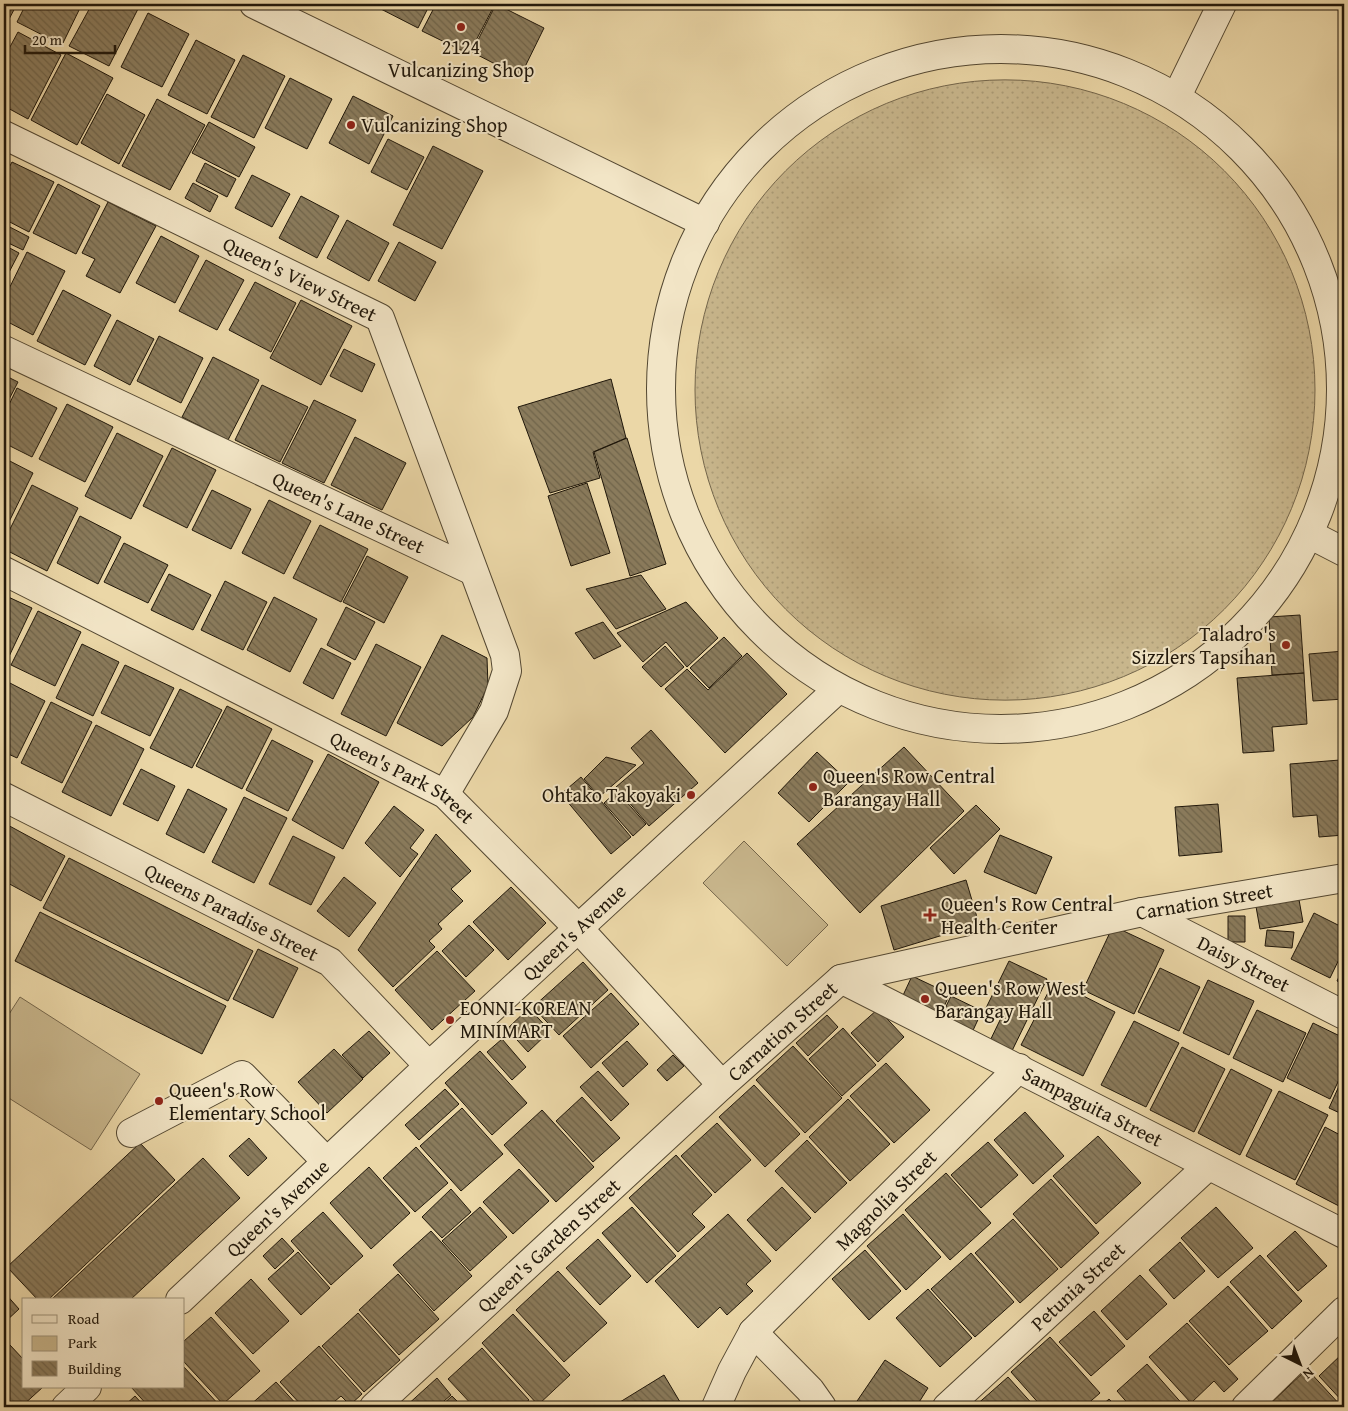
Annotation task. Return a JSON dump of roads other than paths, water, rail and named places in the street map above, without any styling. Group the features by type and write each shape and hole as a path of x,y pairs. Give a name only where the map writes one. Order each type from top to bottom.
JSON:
{"street":[{"path":"254,4 705,223"},
{"path":"1177,96 1222,4"},
{"path":"974,50 1026,50 1079,57 1129,73 1177,96 1224,131 1254,159 1285,198 1310,242 1328,289 1338,338 1342,388 1338,438 1327,487 1309,534 1290,569 1267,601 1218,650 1178,679 1143,698 1106,713 1068,723 1029,729 989,730 950,726 911,718 874,706 838,689 797,663 767,637 728,594 701,552 685,517 668,461 661,412 662,363 668,325 684,268 705,223 743,168 781,131 824,100 863,79 921,59 974,50"},
{"name":"Queen's View Street","path":"4,135 380,318 473,571"},
{"name":"Queen's Lane Street","path":"4,350 473,571"},
{"path":"1309,534 1344,552"},
{"name":"Queen's Park Street","path":"4,571 445,794 579,929 722,1085"},
{"path":"445,794 494,711 507,671 505,655 473,571"},
{"name":"Queen's Avenue","path":"182,1298 429,1066 838,689"},
{"name":"Queens Paradise Street","path":"4,797 330,962 429,1066"},
{"name":"Carnation Street","path":"722,1085 841,979 1142,912 1344,878"},
{"name":"Daisy Street","path":"1142,912 1344,1015"},
{"name":"Sampaguita Street","path":"841,979 1344,1234"},
{"name":"Magnolia Street","path":"715,1406 753,1332 1019,1068"},
{"path":"130,1133 242,1074 327,1162"},
{"name":"Queen's Garden Street","path":"374,1407 722,1085"},
{"name":"Petunia Street","path":"947,1407 1208,1166"},
{"path":"1246,1407 1344,1311"},
{"path":"753,1332 810,1390 822,1407"},
{"path":"66,1407 86,1388"}],"place":[{"name":"2124 Vulcanizing Shop","path":"461,27"},
{"name":"Vulcanizing Shop","path":"351,125"},
{"name":"Taladro's Sizzlers Tapsihan","path":"1286,645"},
{"name":"Queen's Row Central Barangay Hall","path":"813,787"},
{"name":"Ohtako Takoyaki","path":"691,795"},
{"name":"Queen's Row Central Health Center","path":"930,915"},
{"name":"Queen's Row West Barangay Hall","path":"925,999"},
{"name":"EONNI-KOREAN MINIMART","path":"450,1020"},
{"name":"Queen's Row Elementary School","path":"159,1101"}]}
